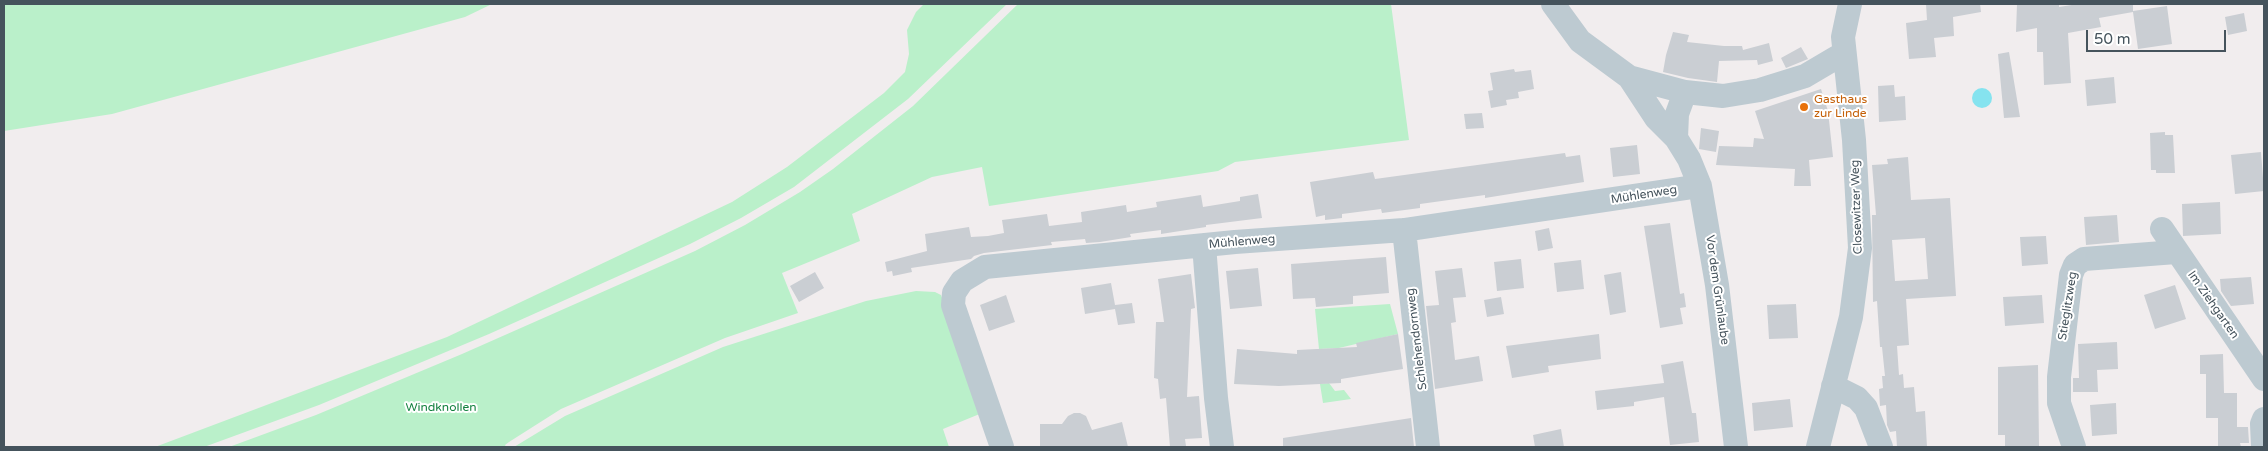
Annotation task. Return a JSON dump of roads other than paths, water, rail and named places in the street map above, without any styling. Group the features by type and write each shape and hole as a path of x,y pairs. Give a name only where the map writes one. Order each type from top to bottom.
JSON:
{"street":[{"path":"1553,4 1580,41 1630,77 1685,92 1723,96 1760,90 1805,76 1844,53"},
{"name":"Closewitzer Weg","path":"1818,447 1851,317 1860,238 1854,140 1843,37 1850,4"},
{"name":"Vor dem Grünlaube","path":"1630,77 1656,118 1676,138 1689,159 1700,186 1718,295 1736,447"},
{"path":"1676,138 1677,114 1685,92"},
{"name":"Mühlenweg","path":"1002,447 953,305 954,294 962,281 985,267 1204,245 1404,230 1700,186"},
{"name":"Im Ziehgarten","path":"2162,229 2264,379"},
{"name":"Schlehendornweg","path":"1404,230 1428,447"},
{"path":"1204,245 1216,398 1222,447"},
{"name":"Stieglitzweg","path":"2074,447 2059,403 2059,377 2071,276 2075,265 2084,259 2176,252"},
{"path":"1833,386 1857,398 1866,408 1881,447"},
{"path":"2262,447 2262,424 2264,419"}],"water":[{"path":"1982,88 1989,91 1992,98 1989,105 1982,108 1975,105 1972,98 1975,91"}],"place":[{"name":"Gasthaus zur Linde","path":"1804,107"}],"park label":[{"name":"Windknollen","path":"441,408"}]}
